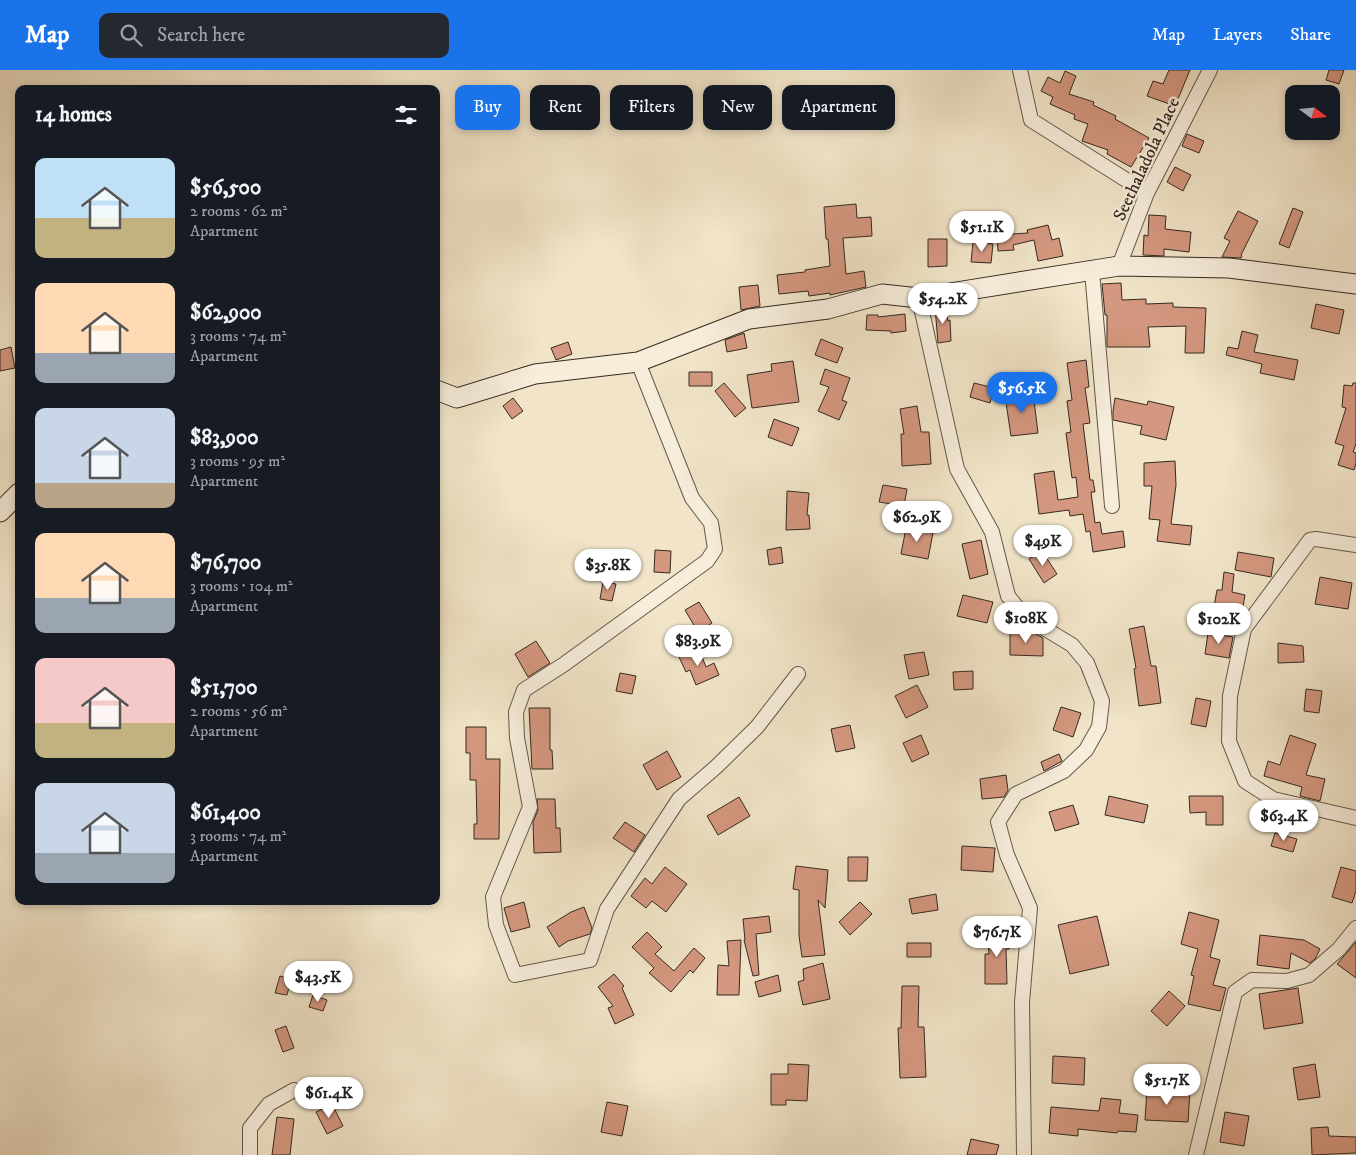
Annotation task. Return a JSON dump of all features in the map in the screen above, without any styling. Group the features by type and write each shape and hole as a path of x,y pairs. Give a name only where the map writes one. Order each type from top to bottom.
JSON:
{"street":[{"path":"1020,70 1031,120 1147,192"},
{"name":"Seethaladola Place","path":"1119,266 1147,192 1210,70"},
{"path":"440,392 457,398 535,374 638,362 749,319 828,309 882,294 918,298 1119,266 1229,268 1356,284"},
{"path":"1092,271 1112,506"},
{"path":"918,298 957,469 992,532 1008,596 1024,616 1072,645 1087,663 1102,701 1099,727 1086,750 1064,771 1016,794 998,822 1006,855 1030,908 1022,1002 1024,1155"},
{"path":"638,362 692,498 711,523 715,549 707,561 563,665 524,690 516,712 517,738 530,807 493,897 496,925 514,975 590,960 607,909 679,799 716,767 757,727 798,674"},
{"path":"0,512 15,497"},
{"path":"1356,545 1316,539 1310,540 1244,629 1230,696 1229,740 1245,781 1273,799 1356,818"},
{"path":"1196,1155 1235,992 1252,980 1287,981 1309,975 1338,949 1356,928"},
{"path":"250,1155 250,1128 269,1104 294,1090"}],"building":[{"path":"1169,70 1190,70 1175,106 1147,96 1153,81 1163,84"},
{"path":"1329,70 1344,70 1339,84 1326,80"},
{"path":"1065,71 1076,76 1069,94 1094,102 1093,105 1116,116 1115,119 1149,138 1131,167 1107,154 1108,150 1082,141 1088,124 1074,119 1075,115 1050,104 1053,97 1041,91 1048,77 1060,83"},
{"path":"1187,134 1204,141 1199,153 1182,146"},
{"path":"1175,167 1191,175 1183,191 1167,182"},
{"path":"856,204 857,218 871,217 872,236 843,238 846,274 864,271 866,287 830,295 830,293 809,296 808,291 779,294 777,275 805,272 805,270 830,266 824,207"},
{"path":"1293,208 1303,212 1289,248 1279,244"},
{"path":"1238,211 1258,221 1241,258 1222,257 1230,241 1224,238"},
{"path":"1149,215 1166,216 1165,229 1191,232 1189,252 1164,249 1164,256 1143,255 1144,235 1148,236"},
{"path":"1048,225 1052,240 1059,238 1063,256 1038,261 1034,240 1013,245 1014,250 998,251 997,235 1028,233 1027,230"},
{"path":"928,239 947,239 947,266 928,267"},
{"path":"973,242 993,244 991,263 971,262"},
{"path":"1121,283 1122,300 1146,299 1146,304 1173,303 1173,307 1206,308 1204,353 1185,353 1186,326 1148,327 1150,347 1107,347 1107,315 1105,315 1102,284"},
{"path":"758,285 760,306 741,310 739,287"},
{"path":"1316,304 1344,310 1339,334 1311,328"},
{"path":"946,305 948,321 950,320 951,341 938,343 935,307"},
{"path":"905,314 906,331 891,333 891,331 866,330 867,315 878,315 878,317"},
{"path":"1242,331 1258,335 1254,352 1298,360 1294,380 1260,373 1262,364 1226,355 1228,347 1238,349"},
{"path":"744,333 747,348 727,352 725,340"},
{"path":"821,339 843,348 837,363 815,355"},
{"path":"568,342 572,354 556,360 551,348"},
{"path":"11,347 15,368 0,371 0,350"},
{"path":"1086,360 1089,387 1085,388 1090,423 1083,424 1090,480 1093,480 1095,492 1091,492 1095,523 1100,522 1102,534 1123,531 1125,547 1093,552 1090,531 1086,532 1083,514 1070,516 1069,510 1039,514 1034,474 1054,471 1058,500 1078,497 1076,477 1072,478 1066,433 1071,432 1067,401 1072,400 1067,363"},
{"path":"793,361 799,402 752,408 747,375 772,371 771,364"},
{"path":"825,369 850,378 842,400 847,402 839,420 818,411 829,387 820,384"},
{"path":"689,372 712,372 712,386 689,386"},
{"path":"724,383 746,408 735,417 715,391"},
{"path":"974,383 994,388 990,403 970,397"},
{"path":"1353,383 1356,383 1356,444 1353,452 1356,453 1356,463 1354,470 1338,465 1344,446 1335,443 1346,408 1342,407 1344,385 1352,386"},
{"path":"1033,392 1038,433 1011,436 1005,396"},
{"path":"513,398 523,411 512,419 503,406"},
{"path":"1115,398 1147,405 1148,401 1174,407 1166,440 1140,434 1142,426 1113,420"},
{"path":"917,406 921,432 929,432 931,464 902,466 901,434 904,434 900,409"},
{"path":"774,419 799,428 792,446 768,437"},
{"path":"1175,461 1176,485 1171,524 1192,526 1190,545 1157,541 1160,520 1149,519 1152,486 1144,486 1144,463"},
{"path":"883,485 907,489 904,506 879,502"},
{"path":"787,491 809,493 807,515 809,515 810,529 786,530"},
{"path":"906,528 933,533 928,559 901,554"},
{"path":"981,540 988,574 970,579 962,544"},
{"path":"781,547 783,563 769,565 767,550"},
{"path":"655,550 671,551 670,573 654,572"},
{"path":"1042,551 1057,574 1044,583 1029,559"},
{"path":"1238,552 1274,558 1271,577 1235,570"},
{"path":"1224,572 1234,574 1232,592 1245,595 1241,618 1213,612 1217,590 1222,590"},
{"path":"1320,577 1352,583 1348,609 1315,604"},
{"path":"603,582 616,584 612,601 600,599"},
{"path":"963,595 993,602 987,623 957,616"},
{"path":"699,602 712,623 698,632 685,610"},
{"path":"1144,626 1151,666 1156,666 1161,703 1139,706 1134,669 1136,668 1129,629"},
{"path":"1010,632 1034,633 1043,638 1043,656 1010,655"},
{"path":"1208,633 1233,637 1229,658 1205,654"},
{"path":"536,641 550,663 528,677 515,654"},
{"path":"1278,643 1303,646 1304,662 1278,663"},
{"path":"699,649 706,667 714,663 719,675 696,685 690,670 686,672 679,657"},
{"path":"924,652 929,675 909,679 904,655"},
{"path":"973,671 973,689 954,690 953,672"},
{"path":"620,673 636,676 632,694 616,691"},
{"path":"917,685 928,707 906,718 895,696"},
{"path":"1306,689 1322,691 1319,713 1304,711"},
{"path":"1196,698 1211,701 1206,727 1191,724"},
{"path":"1061,707 1081,713 1073,737 1053,730"},
{"path":"529,708 550,708 550,750 552,750 553,769 532,769"},
{"path":"850,725 855,748 836,752 831,729"},
{"path":"466,727 486,727 486,759 500,759 499,839 474,839 474,824 477,824 476,780 470,780 470,753 466,753"},
{"path":"921,735 929,754 912,762 903,743"},
{"path":"1290,735 1316,744 1306,775 1325,779 1320,801 1300,796 1302,787 1264,776 1268,761 1280,765"},
{"path":"667,751 681,777 657,790 643,765"},
{"path":"1059,754 1062,761 1044,771 1041,762"},
{"path":"1006,775 1008,790 1004,797 982,799 980,779"},
{"path":"1109,796 1148,805 1144,823 1105,815"},
{"path":"1189,796 1223,796 1223,825 1206,825 1206,812 1190,813"},
{"path":"739,797 750,816 718,835 707,816"},
{"path":"537,799 555,799 556,828 560,828 561,852 534,853 533,822 538,810"},
{"path":"1073,805 1079,824 1055,831 1049,812"},
{"path":"625,822 645,835 634,852 613,838"},
{"path":"1275,833 1297,839 1293,852 1271,846"},
{"path":"962,846 995,848 993,872 961,870"},
{"path":"848,857 868,857 867,881 848,881"},
{"path":"796,866 828,870 825,908 818,900 825,955 802,957 799,936 799,890 793,889"},
{"path":"665,867 687,884 666,912 652,901 646,908 631,896 645,878 652,884"},
{"path":"1341,867 1356,871 1356,891 1352,903 1332,897"},
{"path":"936,894 938,910 912,914 909,899"},
{"path":"524,902 530,927 511,932 504,908"},
{"path":"860,902 872,914 850,935 839,922"},
{"path":"584,907 592,928 590,934 568,941 559,947 547,927 571,912"},
{"path":"1189,912 1219,920 1210,957 1220,960 1213,985 1226,988 1220,1011 1188,1004 1194,976 1191,975 1198,949 1181,944"},
{"path":"769,916 771,932 756,934 759,975 753,976 744,940 743,919"},
{"path":"1097,916 1109,965 1070,974 1058,925"},
{"path":"1008,931 1009,949 1006,949 1007,984 985,984 985,954 989,954 987,933"},
{"path":"647,932 662,947 655,954 674,971 694,948 705,958 693,973 690,970 671,992 649,973 654,968 632,947"},
{"path":"1260,935 1304,940 1320,949 1315,959 1310,963 1291,953 1289,969 1257,965"},
{"path":"741,940 739,995 717,995 718,965 729,966 727,941"},
{"path":"1356,942 1356,978 1337,964"},
{"path":"907,943 931,943 931,957 907,957"},
{"path":"823,963 830,999 803,1005 798,982 804,980 803,969"},
{"path":"614,974 624,986 622,988 634,1015 615,1024 608,1008 613,1006 598,987"},
{"path":"778,975 781,991 759,997 755,982"},
{"path":"280,976 291,979 287,995 275,993"},
{"path":"902,986 919,986 918,1027 924,1027 926,1077 900,1078 898,1028 901,1028"},
{"path":"1298,988 1303,1023 1264,1029 1259,994"},
{"path":"1169,991 1185,1006 1167,1026 1151,1011"},
{"path":"313,995 327,1000 323,1011 309,1007"},
{"path":"286,1026 294,1048 283,1052 275,1030"},
{"path":"1053,1056 1085,1058 1084,1085 1052,1083"},
{"path":"788,1064 809,1065 807,1101 786,1100 786,1105 771,1105 771,1074 788,1074"},
{"path":"1315,1064 1320,1097 1298,1100 1293,1068"},
{"path":"1147,1089 1190,1091 1188,1122 1145,1120"},
{"path":"1101,1098 1121,1100 1119,1113 1138,1115 1136,1132 1118,1131 1117,1133 1078,1129 1078,1136 1049,1133 1051,1107 1099,1111"},
{"path":"607,1102 628,1106 622,1136 601,1132"},
{"path":"332,1104 343,1126 327,1134 316,1112"},
{"path":"1225,1112 1249,1116 1244,1146 1220,1142"},
{"path":"277,1117 294,1119 290,1155 272,1155"},
{"path":"1328,1127 1329,1136 1356,1137 1356,1153 1312,1155 1311,1128"},
{"path":"971,1139 999,1145 996,1155 967,1155"}]}
